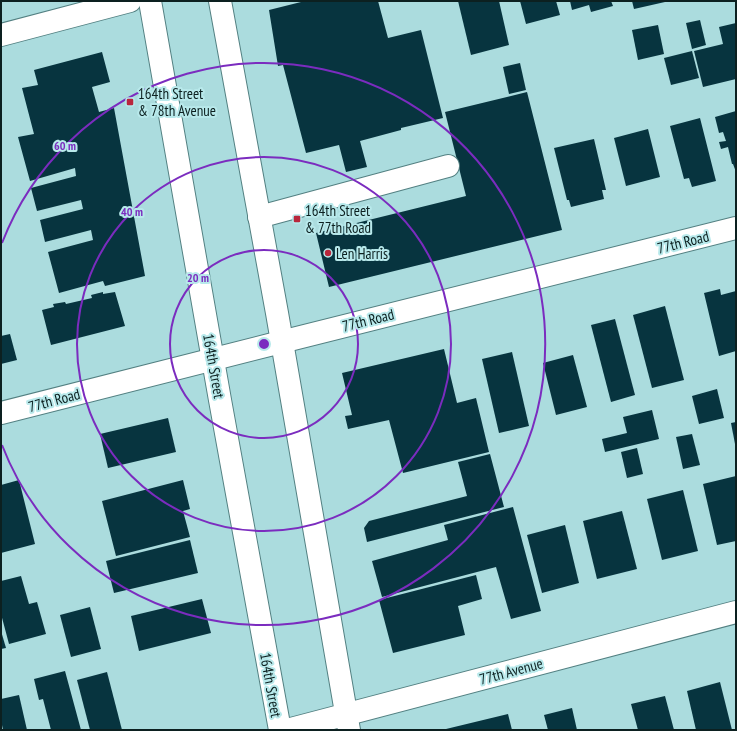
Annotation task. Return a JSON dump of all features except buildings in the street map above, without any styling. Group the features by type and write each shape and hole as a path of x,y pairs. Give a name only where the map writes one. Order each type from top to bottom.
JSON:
{"street":[{"path":"1,35 130,1"},
{"name":"164th Street","path":"150,1 280,730"},
{"path":"220,1 282,342 347,722"},
{"path":"259,217 448,166"},
{"name":"77th Road","path":"1,414 213,359 736,228"},
{"name":"77th Avenue","path":"287,730 347,722 736,612"}],"place":[{"name":"164th Street & 78th Avenue","path":"130,102"},
{"name":"164th Street & 77th Road","path":"297,219"},
{"name":"Len Harris","path":"328,253"}]}
